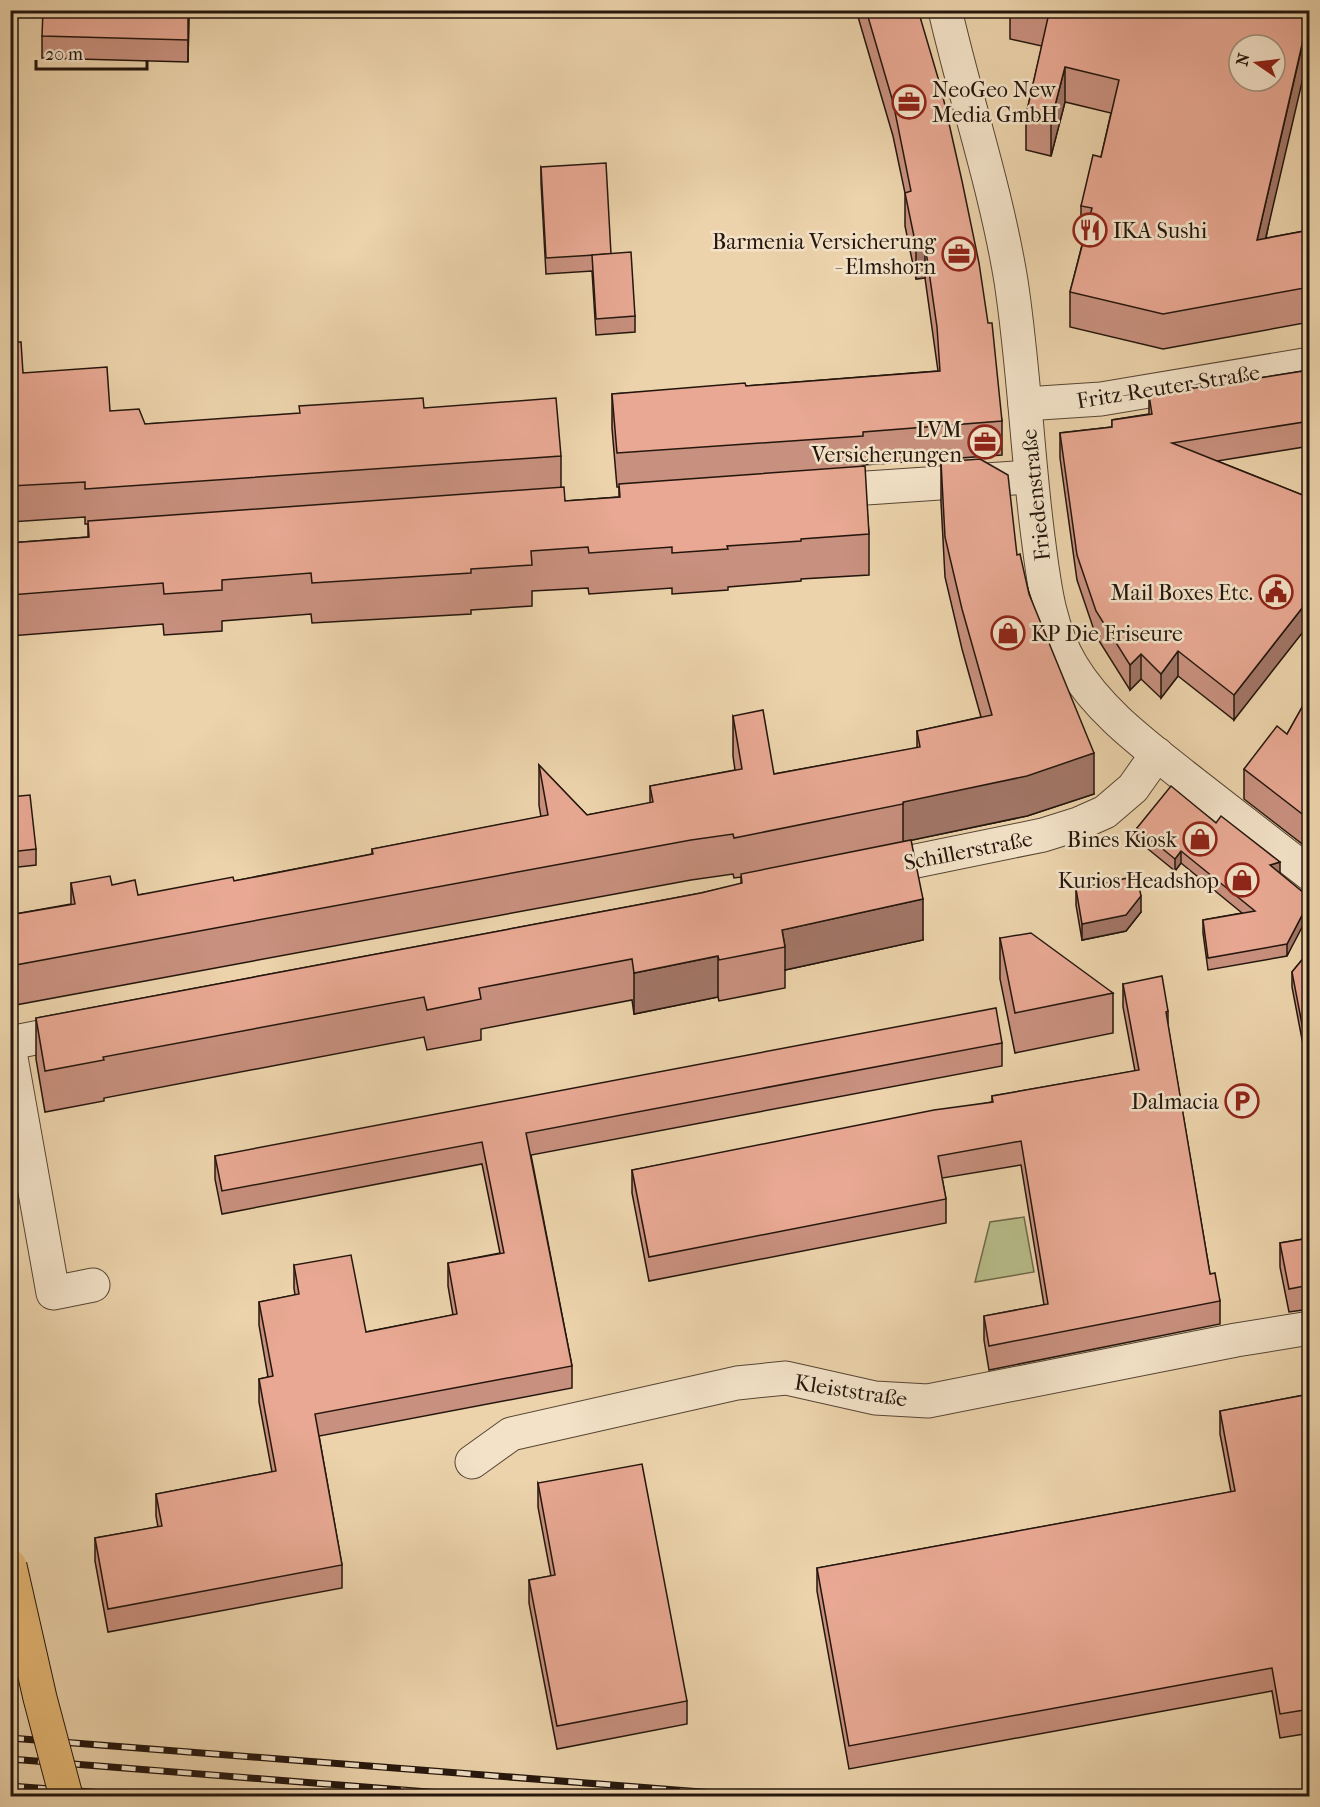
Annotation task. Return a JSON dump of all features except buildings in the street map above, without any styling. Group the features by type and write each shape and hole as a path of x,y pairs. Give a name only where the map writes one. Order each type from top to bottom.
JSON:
{"main road":[{"path":"10,1566 40,1698 66,1797"}],"street":[{"name":"Friedenstraße","path":"945,10 992,185 1011,280 1025,404 1030,477 1048,604 1055,632 1071,664 1090,692 1121,726 1310,874"},
{"name":"Fritz-Reuter-Straße","path":"1025,404 1101,399 1310,364"},
{"path":"788,493 1030,477"},
{"name":"Schillerstraße","path":"845,875 1043,836 1078,825 1105,812 1133,788 1158,754"},
{"path":"10,1043 105,1024"},
{"path":"10,1052 53,1293 93,1285"},
{"name":"Kleiststraße","path":"472,1462 511,1434 737,1383 786,1378 875,1398 928,1401 1236,1340 1310,1328"}],"green space":[{"path":"1024,1217 1034,1272 975,1282 990,1222"}],"railway":[{"path":"10,1738 753,1796"},
{"path":"10,1759 479,1796"},
{"path":"10,1786 145,1796"}],"place":[{"name":"NeoGeo New Media GmbH","path":"909,102"},
{"name":"IKA Sushi","path":"1090,230"},
{"name":"Barmenia Versicherung - Elmshorn","path":"959,254"},
{"name":"LVM Versicherungen","path":"985,442"},
{"name":"Mail Boxes Etc.","path":"1276,592"},
{"name":"KP Die Friseure","path":"1008,633"},
{"name":"Bines Kiosk","path":"1200,839"},
{"name":"Kurios Headshop","path":"1242,880"},
{"name":"Dalmacia","path":"1242,1101"}]}
